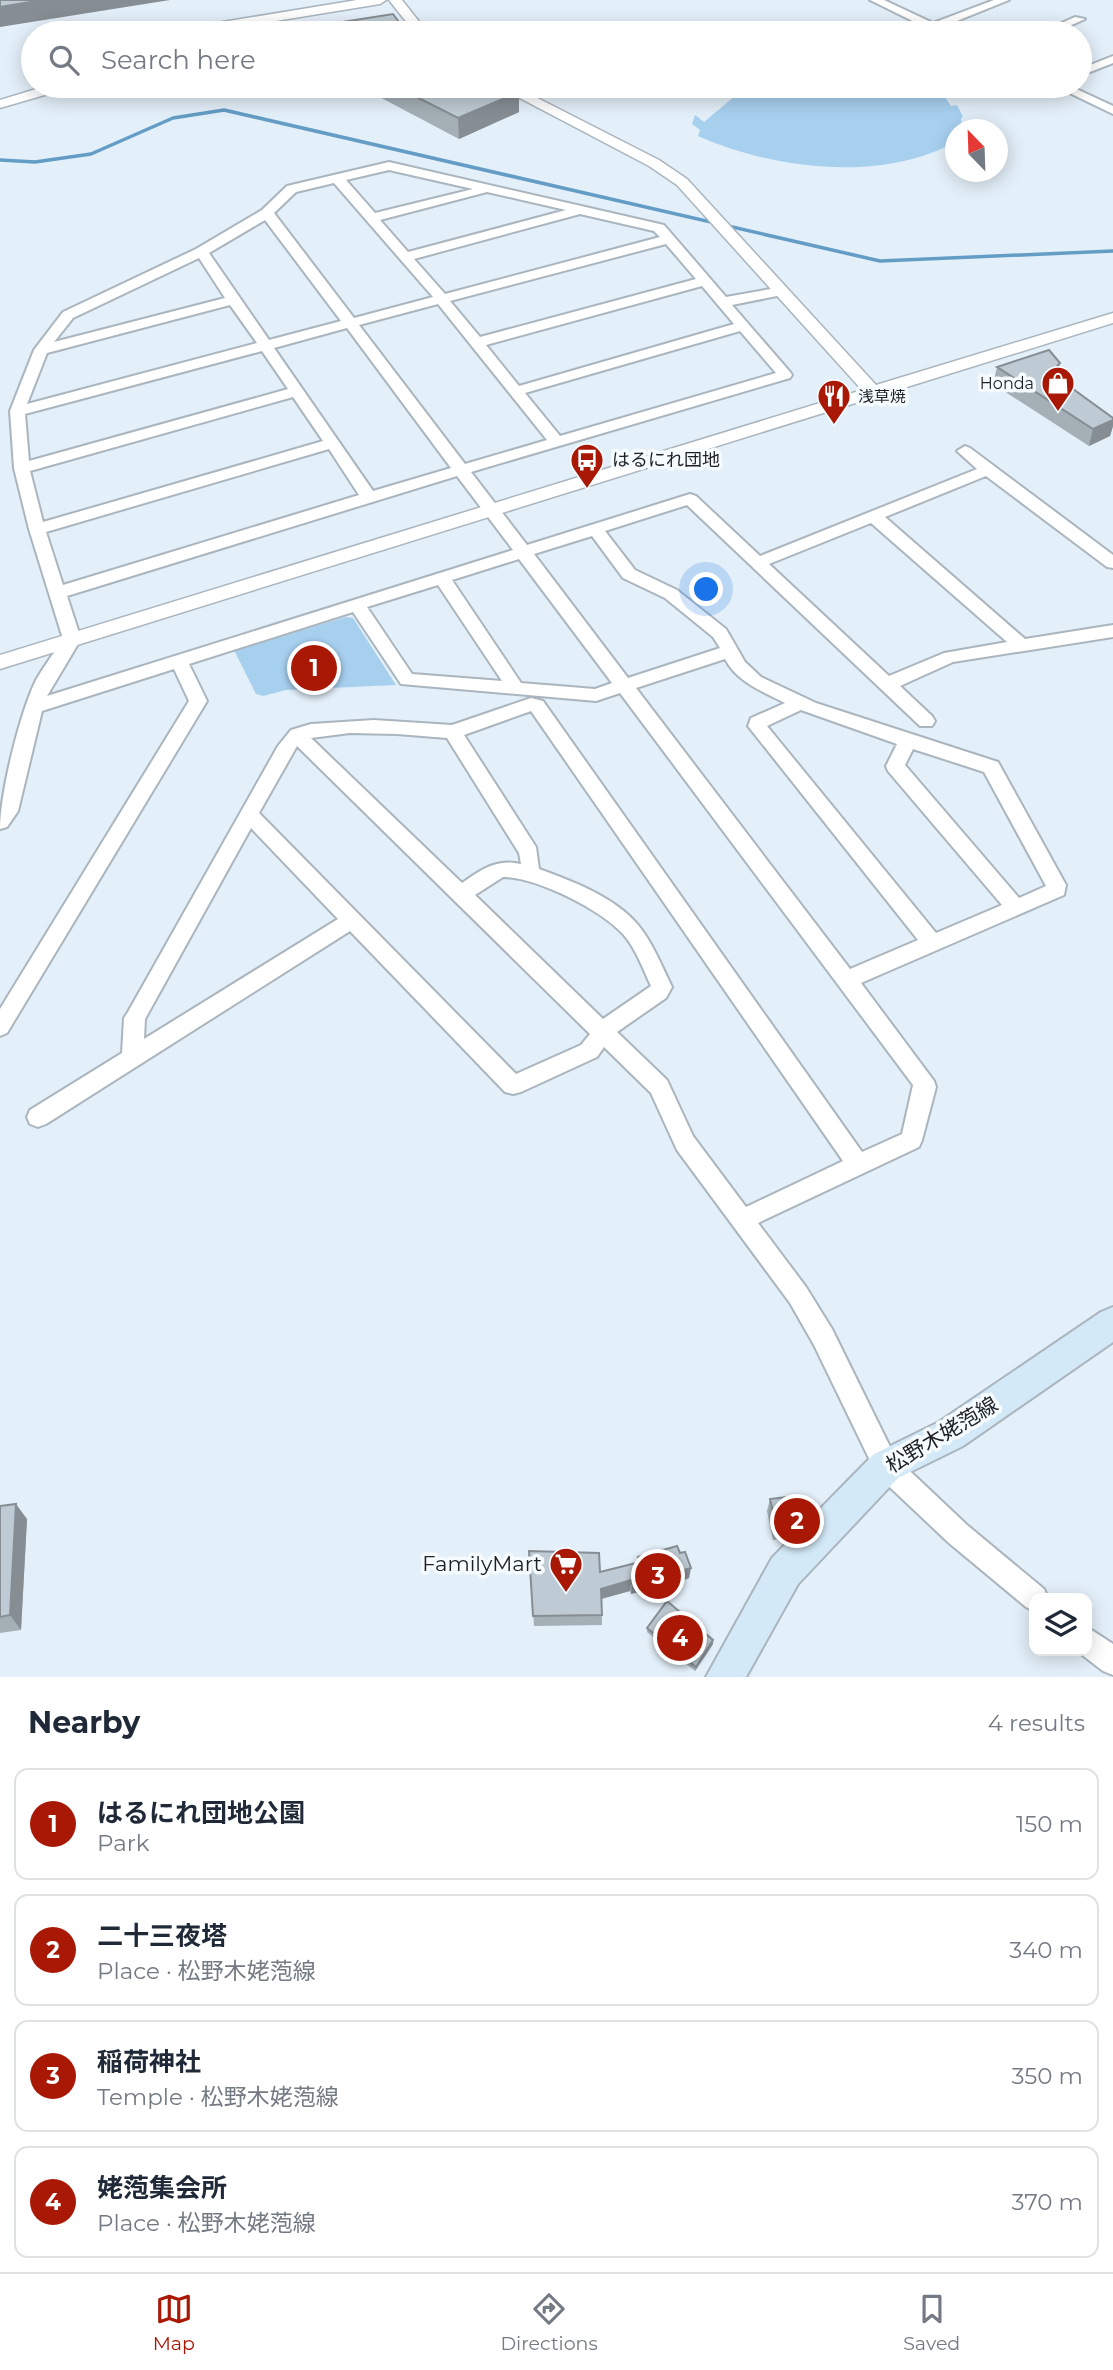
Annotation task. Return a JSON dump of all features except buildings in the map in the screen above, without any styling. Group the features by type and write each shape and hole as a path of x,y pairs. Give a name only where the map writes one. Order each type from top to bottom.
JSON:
{"main road":[{"name":"松野木姥萢線","path":"725,1677 785,1571 886,1466 951,1434 1113,1323"}],"street":[{"path":"253,21 380,0"},
{"path":"395,0 412,21"},
{"path":"875,0 919,21"},
{"path":"948,21 1004,0"},
{"path":"1074,21 1079,19"},
{"path":"1092,69 1113,59"},
{"path":"0,104 21,98"},
{"path":"535,98 654,163 682,182 873,392"},
{"path":"1087,98 1113,110"},
{"path":"57,593 556,441 785,375 659,228 389,166 292,190 267,213 201,252 68,315 41,350 17,411 22,468 37,529 57,593 72,639"},
{"path":"337,178 440,297 556,441"},
{"path":"372,218 486,190"},
{"path":"405,257 579,211"},
{"path":"267,213 925,1087 911,1140 743,1219"},
{"path":"17,411 349,321 668,239"},
{"path":"201,252 369,497"},
{"path":"476,343 705,281"},
{"path":"724,302 782,291"},
{"path":"41,350 233,300"},
{"path":"10,659 1113,318"},
{"path":"517,391 743,326"},
{"path":"22,468 295,392"},
{"path":"37,529 331,444"},
{"path":"964,450 988,470 1106,548 1113,563"},
{"path":"757,563 988,470"},
{"path":"34,707 690,499 926,721"},
{"path":"873,516 1022,646"},
{"path":"595,529 629,574 685,603 720,633 738,666 755,681 801,703 908,741 986,764 995,772 1057,890 846,980"},
{"path":"442,578 515,687"},
{"path":"357,605 407,680 596,695 730,651"},
{"path":"888,684 950,657 1113,631"},
{"path":"0,822 9,811 34,707 45,681 72,639"},
{"path":"0,1027 198,701 179,662"},
{"path":"801,703 757,723 757,726 932,943"},
{"path":"132,1057 135,1018 284,751 297,735 317,730 392,727 453,732 531,704 537,705 858,1165"},
{"path":"453,732 529,852 531,865 528,873"},
{"path":"297,735 659,1087 685,1143 798,1296 823,1337 886,1466 958,1534 1029,1593"},
{"path":"908,741 895,766 1016,907"},
{"path":"249,814 513,1085 589,1051 613,1020 659,992 662,987 631,930 623,921 574,892 528,873 500,869 461,895"},
{"path":"38,1117 352,920"},
{"path":"1092,1645 1113,1661"}],"shaded area":[{"path":"733,98 946,98 951,106 957,105 963,117 945,119 945,146 926,155 861,167 826,167 759,157 698,136 700,130 692,124 695,115 704,122"},
{"path":"346,617 353,618 396,685 286,690 263,696 256,694 234,650"}],"waterway":[{"path":"0,160 35,162 91,154 173,118 224,110 880,261 1113,251"}],"place":[{"name":"Honda","path":"1058,413"},
{"name":"浅草焼","path":"834,426"},
{"name":"はるにれ団地","path":"587,490"},
{"name":"はるにれ団地公園","path":"314,668"},
{"name":"二十三夜塔","path":"797,1521"},
{"name":"稲荷神社","path":"658,1576"},
{"name":"FamilyMart","path":"566,1594"},
{"name":"姥萢集会所","path":"680,1638"}]}
